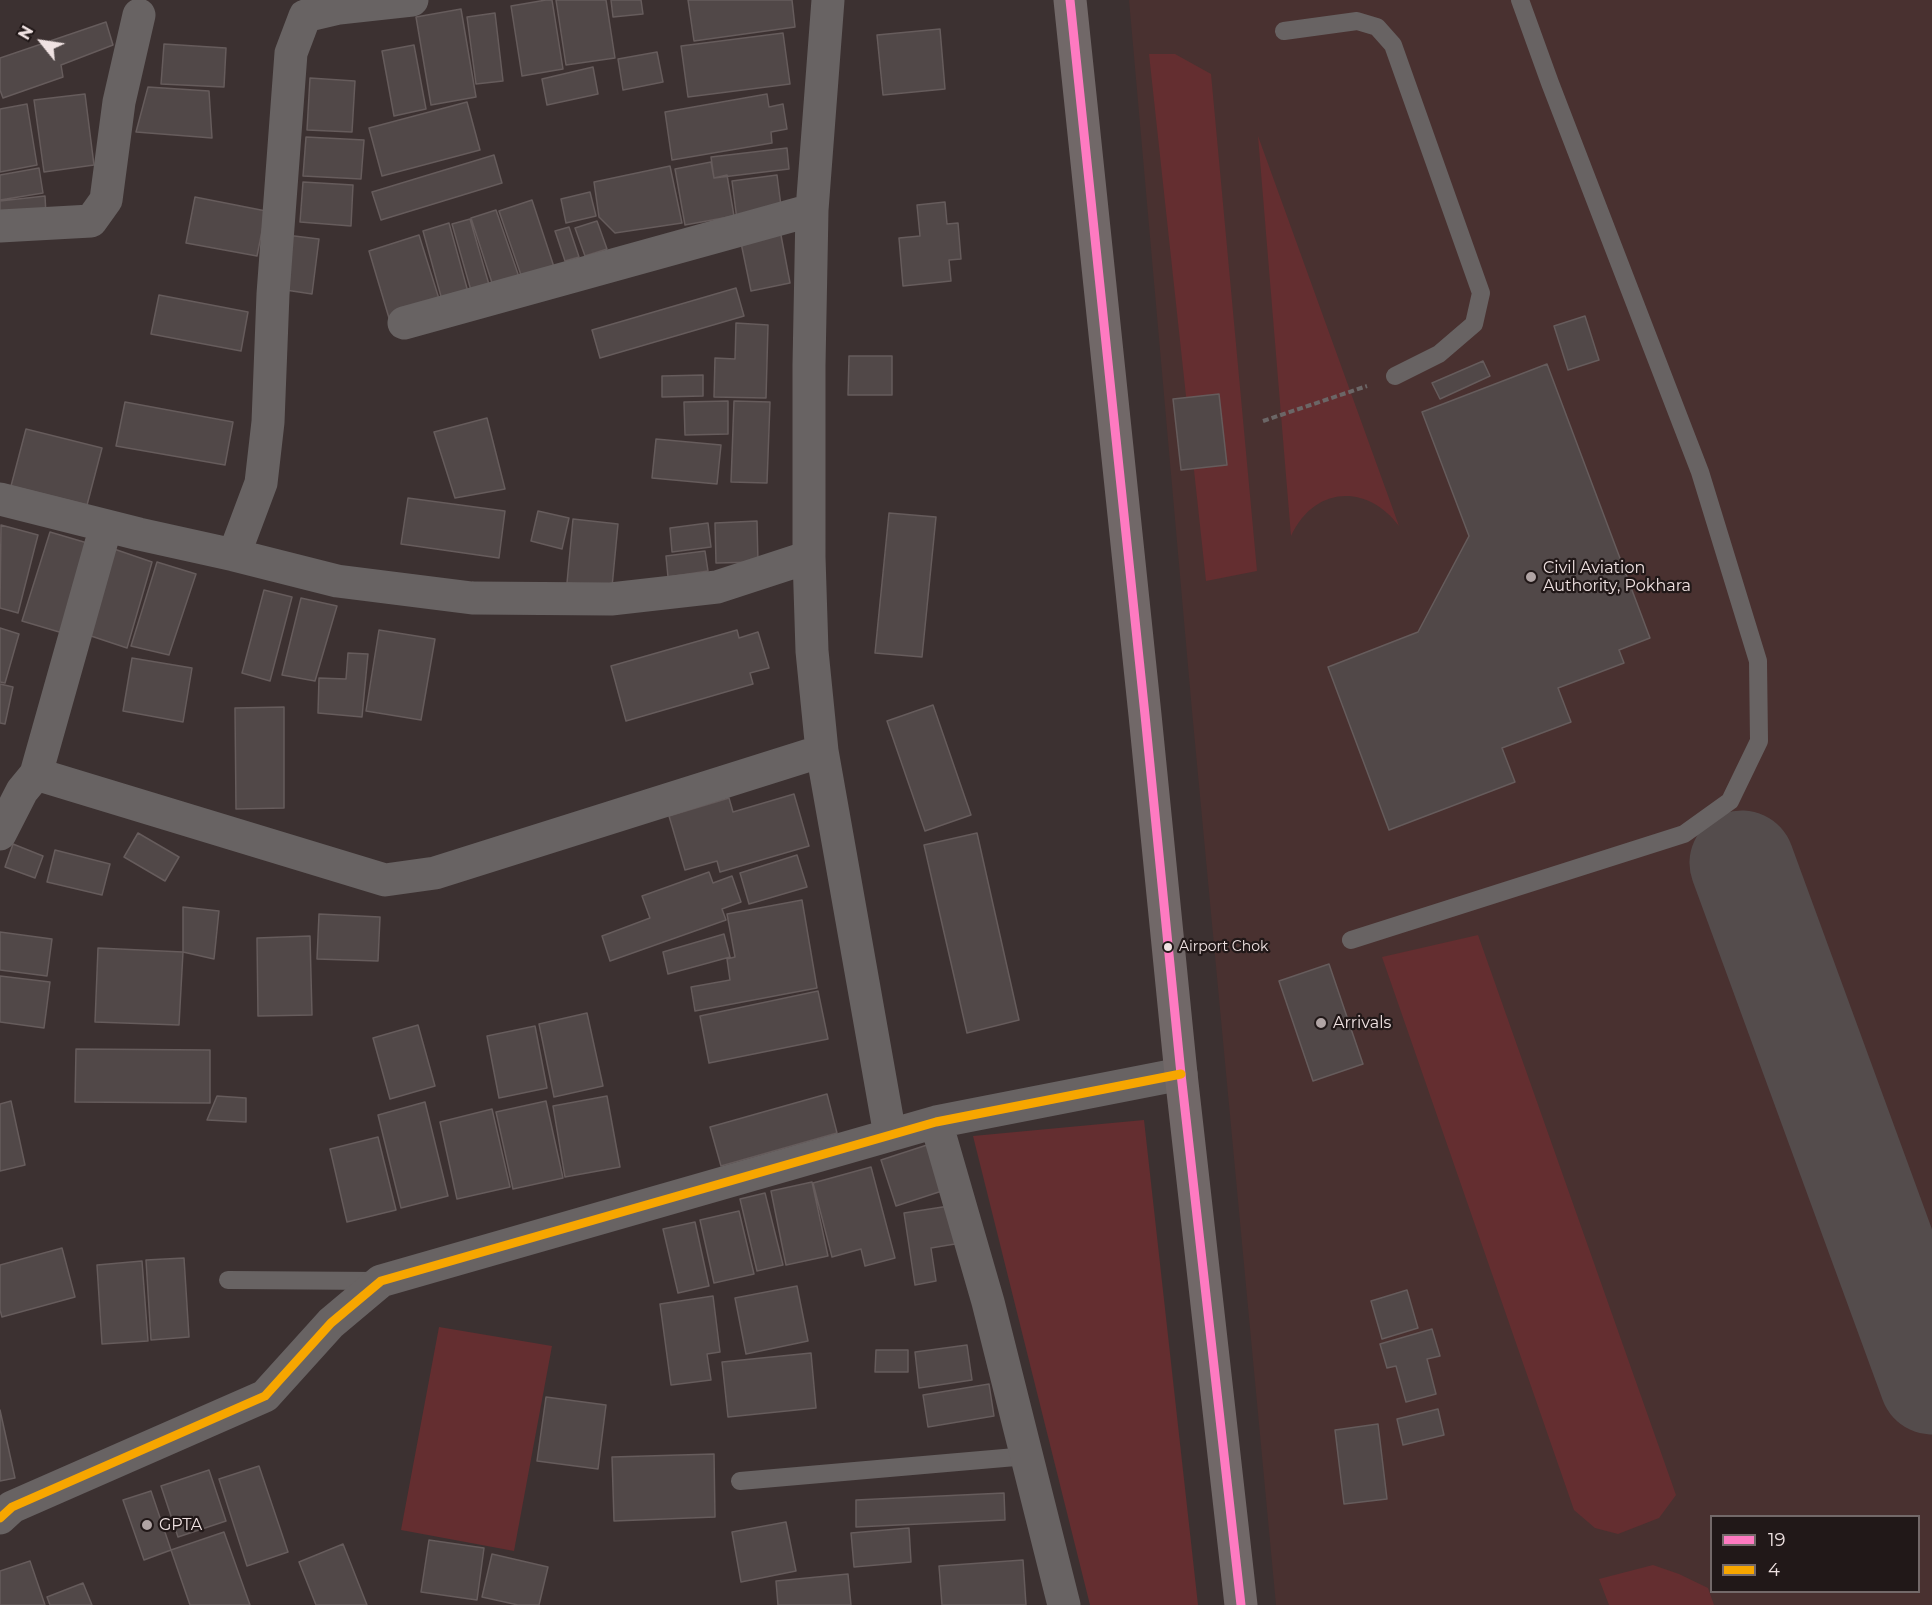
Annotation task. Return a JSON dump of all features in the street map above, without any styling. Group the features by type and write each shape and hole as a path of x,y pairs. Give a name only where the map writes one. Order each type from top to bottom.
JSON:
{"highway":[{"path":"1070,0 1181,1074 1241,1605"}],"street":[{"path":"234,555 261,483 265,453 269,411 273,294 291,53 304,16 339,8 412,0"},
{"path":"828,0 812,210 809,365 809,557 812,651 822,751 890,1135"},
{"path":"0,226 91,221 106,200 118,102 139,15"},
{"path":"404,323 812,210"},
{"path":"0,499 337,581 461,597 600,599 717,587 809,557"},
{"path":"0,834 22,791 36,774 106,526"},
{"path":"36,774 385,880 435,873 822,751"},
{"path":"0,1518 12,1507 266,1396 331,1323 381,1281 936,1122 1181,1074"},
{"path":"936,1122 988,1302 1064,1605"}],"lane":[{"path":"1351,940 1684,834 1730,801 1759,741 1758,662 1700,472 1520,0"},
{"path":"1284,31 1357,21 1377,27 1393,45 1481,293 1474,324 1439,354 1395,376"},
{"path":"228,1280 381,1281"},
{"path":"740,1481 1027,1456"}],"path":[{"path":"1263,421 1395,376"}],"shaded area":[{"path":"1129,0 1932,0 1932,1605 1276,1605 1192,711"},
{"path":"1149,54 1175,54 1211,74 1257,571 1206,581"},
{"path":"1258,136 1399,526 1386,512 1372,502 1357,497 1342,496 1313,507 1301,519 1291,536"},
{"path":"1478,935 1676,1495 1659,1518 1618,1534 1595,1528 1574,1510 1382,957"},
{"path":"1144,1120 1198,1605 1090,1605 973,1136"},
{"path":"439,1327 552,1346 514,1551 401,1530"},
{"path":"1653,1565 1708,1588 1714,1605 1609,1605 1599,1579"}],"building":[{"path":"552,0 563,69 522,76 511,6"},
{"path":"556,0 606,0 615,58 566,65"},
{"path":"611,0 641,0 643,14 613,17"},
{"path":"688,0 792,0 795,27 694,41"},
{"path":"461,9 476,97 431,105 416,17"},
{"path":"495,13 503,81 476,84 467,17"},
{"path":"106,22 113,45 61,65 63,77 3,98 0,90 0,58"},
{"path":"940,29 945,89 883,95 877,35"},
{"path":"783,33 790,84 688,97 681,46"},
{"path":"164,44 226,48 224,87 161,84"},
{"path":"414,45 426,109 394,116 382,51"},
{"path":"657,52 663,82 623,90 618,59"},
{"path":"593,67 598,94 547,105 542,79"},
{"path":"310,78 355,81 352,132 307,130"},
{"path":"148,87 209,91 212,138 136,132"},
{"path":"85,94 94,165 44,172 34,100"},
{"path":"767,94 769,107 783,104 787,129 771,132 772,143 672,160 665,112"},
{"path":"467,102 480,150 382,176 369,128"},
{"path":"27,104 37,165 0,172 0,109"},
{"path":"306,137 364,140 361,179 303,176"},
{"path":"787,148 789,169 714,178 711,157"},
{"path":"494,155 502,183 381,220 372,192"},
{"path":"711,162 714,178 727,175 734,216 685,225 675,169"},
{"path":"670,166 682,223 615,233 599,217 594,182"},
{"path":"39,168 43,193 0,200 0,175"},
{"path":"777,175 782,214 737,220 732,181"},
{"path":"303,182 353,185 351,226 300,222"},
{"path":"590,192 596,216 566,223 561,199"},
{"path":"45,196 46,215 0,220 0,201"},
{"path":"195,197 266,211 257,256 186,243"},
{"path":"532,200 554,267 522,278 499,211"},
{"path":"945,202 947,224 958,223 961,259 949,260 951,281 903,286 899,238 920,236 917,205"},
{"path":"496,210 519,277 493,286 471,218"},
{"path":"470,219 490,288 472,294 452,224"},
{"path":"597,221 607,249 585,256 575,228"},
{"path":"449,223 468,292 442,300 423,231"},
{"path":"569,227 579,257 565,261 555,231"},
{"path":"780,230 790,283 751,291 740,238"},
{"path":"286,235 319,239 312,294 279,289"},
{"path":"419,235 440,302 389,318 369,251"},
{"path":"736,288 744,316 600,358 592,330"},
{"path":"159,295 248,312 241,351 151,334"},
{"path":"1585,316 1599,360 1568,370 1554,326"},
{"path":"736,323 768,325 766,398 714,397 715,358 735,359"},
{"path":"849,356 892,356 892,395 848,395"},
{"path":"1483,361 1490,376 1440,399 1432,383"},
{"path":"1547,364 1650,638 1619,650 1624,663 1558,688 1571,722 1502,748 1515,782 1389,830 1328,667 1418,632 1469,536 1422,412"},
{"path":"703,375 703,396 662,397 662,376"},
{"path":"1219,394 1227,465 1181,470 1173,399"},
{"path":"728,401 728,434 685,435 684,402"},
{"path":"734,401 770,402 767,483 731,482"},
{"path":"125,402 233,422 225,465 116,446"},
{"path":"487,418 505,489 455,498 434,432"},
{"path":"26,429 102,448 87,505 11,486"},
{"path":"656,439 721,445 717,484 652,478"},
{"path":"408,498 505,511 499,558 401,544"},
{"path":"538,511 569,518 562,549 531,541"},
{"path":"889,513 936,517 922,657 875,653"},
{"path":"573,519 618,524 612,587 567,583"},
{"path":"757,521 758,562 716,563 715,523"},
{"path":"708,523 711,547 672,552 670,528"},
{"path":"1,525 38,535 18,613 0,608"},
{"path":"50,532 94,545 66,634 22,621"},
{"path":"114,549 152,562 127,648 88,635"},
{"path":"705,551 708,571 668,577 666,556"},
{"path":"157,562 196,574 169,655 131,646"},
{"path":"264,590 292,597 270,681 242,673"},
{"path":"301,598 337,606 315,681 282,675"},
{"path":"0,628 19,634 5,683 0,682"},
{"path":"379,630 435,639 421,720 366,711"},
{"path":"737,630 739,638 758,632 769,668 750,673 753,684 626,721 611,666"},
{"path":"348,653 368,654 362,717 318,713 319,678 346,679"},
{"path":"132,658 192,668 183,722 123,711"},
{"path":"0,684 13,687 5,724 0,723"},
{"path":"933,705 971,815 925,831 887,721"},
{"path":"284,707 284,808 236,809 235,708"},
{"path":"794,794 809,846 720,872 717,861 685,870 669,816 729,798 733,812"},
{"path":"138,833 179,857 165,881 124,857"},
{"path":"977,833 1019,1020 967,1033 924,845"},
{"path":"13,844 43,856 35,878 5,867"},
{"path":"55,850 110,864 102,895 47,882"},
{"path":"797,855 807,887 749,904 740,873"},
{"path":"709,872 713,883 732,876 741,902 722,909 726,920 610,961 602,936 650,918 642,896"},
{"path":"802,900 817,988 695,1011 691,987 730,980 727,959 735,957 727,914"},
{"path":"183,907 219,911 214,959 183,952"},
{"path":"319,914 380,917 378,961 317,959"},
{"path":"0,932 52,939 47,976 0,970"},
{"path":"724,934 730,957 668,974 663,952"},
{"path":"310,936 312,1015 258,1016 257,938"},
{"path":"98,948 183,952 179,1025 95,1022"},
{"name":"Arrivals","path":"1329,964 1363,1064 1313,1081 1279,981"},
{"path":"0,976 50,982 44,1028 0,1022"},
{"path":"818,991 828,1039 709,1063 700,1016"},
{"path":"587,1013 603,1086 554,1097 539,1024"},
{"path":"418,1025 435,1086 390,1099 373,1038"},
{"path":"535,1026 547,1088 499,1098 487,1036"},
{"path":"76,1049 210,1050 210,1103 75,1102"},
{"path":"827,1094 837,1133 721,1166 710,1127"},
{"path":"217,1096 246,1098 246,1122 207,1120"},
{"path":"607,1096 620,1167 565,1177 553,1106"},
{"path":"11,1101 25,1165 0,1171 0,1104"},
{"path":"546,1101 563,1178 513,1189 496,1112"},
{"path":"425,1102 448,1196 401,1208 378,1115"},
{"path":"492,1109 510,1187 457,1199 440,1122"},
{"path":"378,1137 396,1210 347,1222 330,1149"},
{"path":"927,1145 942,1191 896,1206 881,1160"},
{"path":"871,1167 895,1258 865,1266 861,1249 832,1257 813,1183"},
{"path":"812,1182 828,1256 786,1265 771,1191"},
{"path":"765,1193 783,1265 757,1271 740,1199"},
{"path":"949,1206 955,1244 931,1248 936,1281 915,1285 904,1213"},
{"path":"739,1211 754,1274 714,1283 700,1220"},
{"path":"695,1222 709,1286 678,1293 663,1229"},
{"path":"62,1248 75,1297 2,1317 0,1265"},
{"path":"184,1258 189,1337 151,1340 146,1260"},
{"path":"142,1261 148,1341 102,1344 97,1265"},
{"path":"797,1286 808,1341 746,1354 735,1298"},
{"path":"1407,1290 1418,1328 1382,1339 1371,1301"},
{"path":"713,1296 720,1352 707,1354 711,1380 671,1385 660,1304"},
{"path":"1432,1329 1440,1356 1427,1359 1436,1394 1406,1402 1396,1366 1387,1368 1380,1344"},
{"path":"967,1345 972,1380 919,1388 915,1352"},
{"path":"876,1350 908,1350 908,1372 875,1372"},
{"path":"811,1353 816,1408 728,1417 722,1362"},
{"path":"989,1384 994,1416 928,1427 923,1395"},
{"path":"546,1397 606,1405 598,1469 537,1461"},
{"path":"1438,1409 1444,1435 1403,1445 1397,1419"},
{"path":"0,1410 15,1478 0,1481"},
{"path":"1378,1424 1387,1499 1344,1504 1335,1430"},
{"path":"714,1454 715,1517 614,1521 612,1457"},
{"path":"259,1466 288,1552 247,1566 219,1479"},
{"path":"209,1470 226,1521 178,1537 161,1486"},
{"name":"GPTA","path":"151,1491 171,1550 144,1560 123,1500"},
{"path":"1004,1493 1005,1520 856,1527 856,1500"},
{"path":"786,1522 796,1571 741,1582 732,1532"},
{"path":"909,1528 911,1562 854,1567 851,1533"},
{"path":"224,1532 250,1605 190,1605 171,1550"},
{"path":"429,1540 484,1548 477,1600 421,1592"},
{"path":"343,1544 367,1605 316,1605 299,1562"},
{"path":"492,1554 548,1567 539,1605 518,1605 482,1597"},
{"path":"1023,1560 1026,1605 942,1605 939,1566"},
{"path":"30,1561 45,1605 0,1605 0,1571"},
{"path":"848,1574 851,1605 778,1605 776,1581"},
{"path":"83,1583 92,1605 50,1605 47,1597"}],"taxiway":[{"path":"1742,863 1932,1382"}],"transit line":[{"name":"19","path":"1070,0 1181,1074 1241,1605"},
{"name":"4","path":"0,1518 12,1507 265,1396 331,1323 381,1281 936,1122 1181,1074"}],"place":[{"name":"Civil Aviation Authority, Pokhara","path":"1531,577"},
{"name":"Airport Chok","path":"1168,947"},
{"name":"Arrivals","path":"1321,1023"},
{"name":"GPTA","path":"147,1525"}]}
